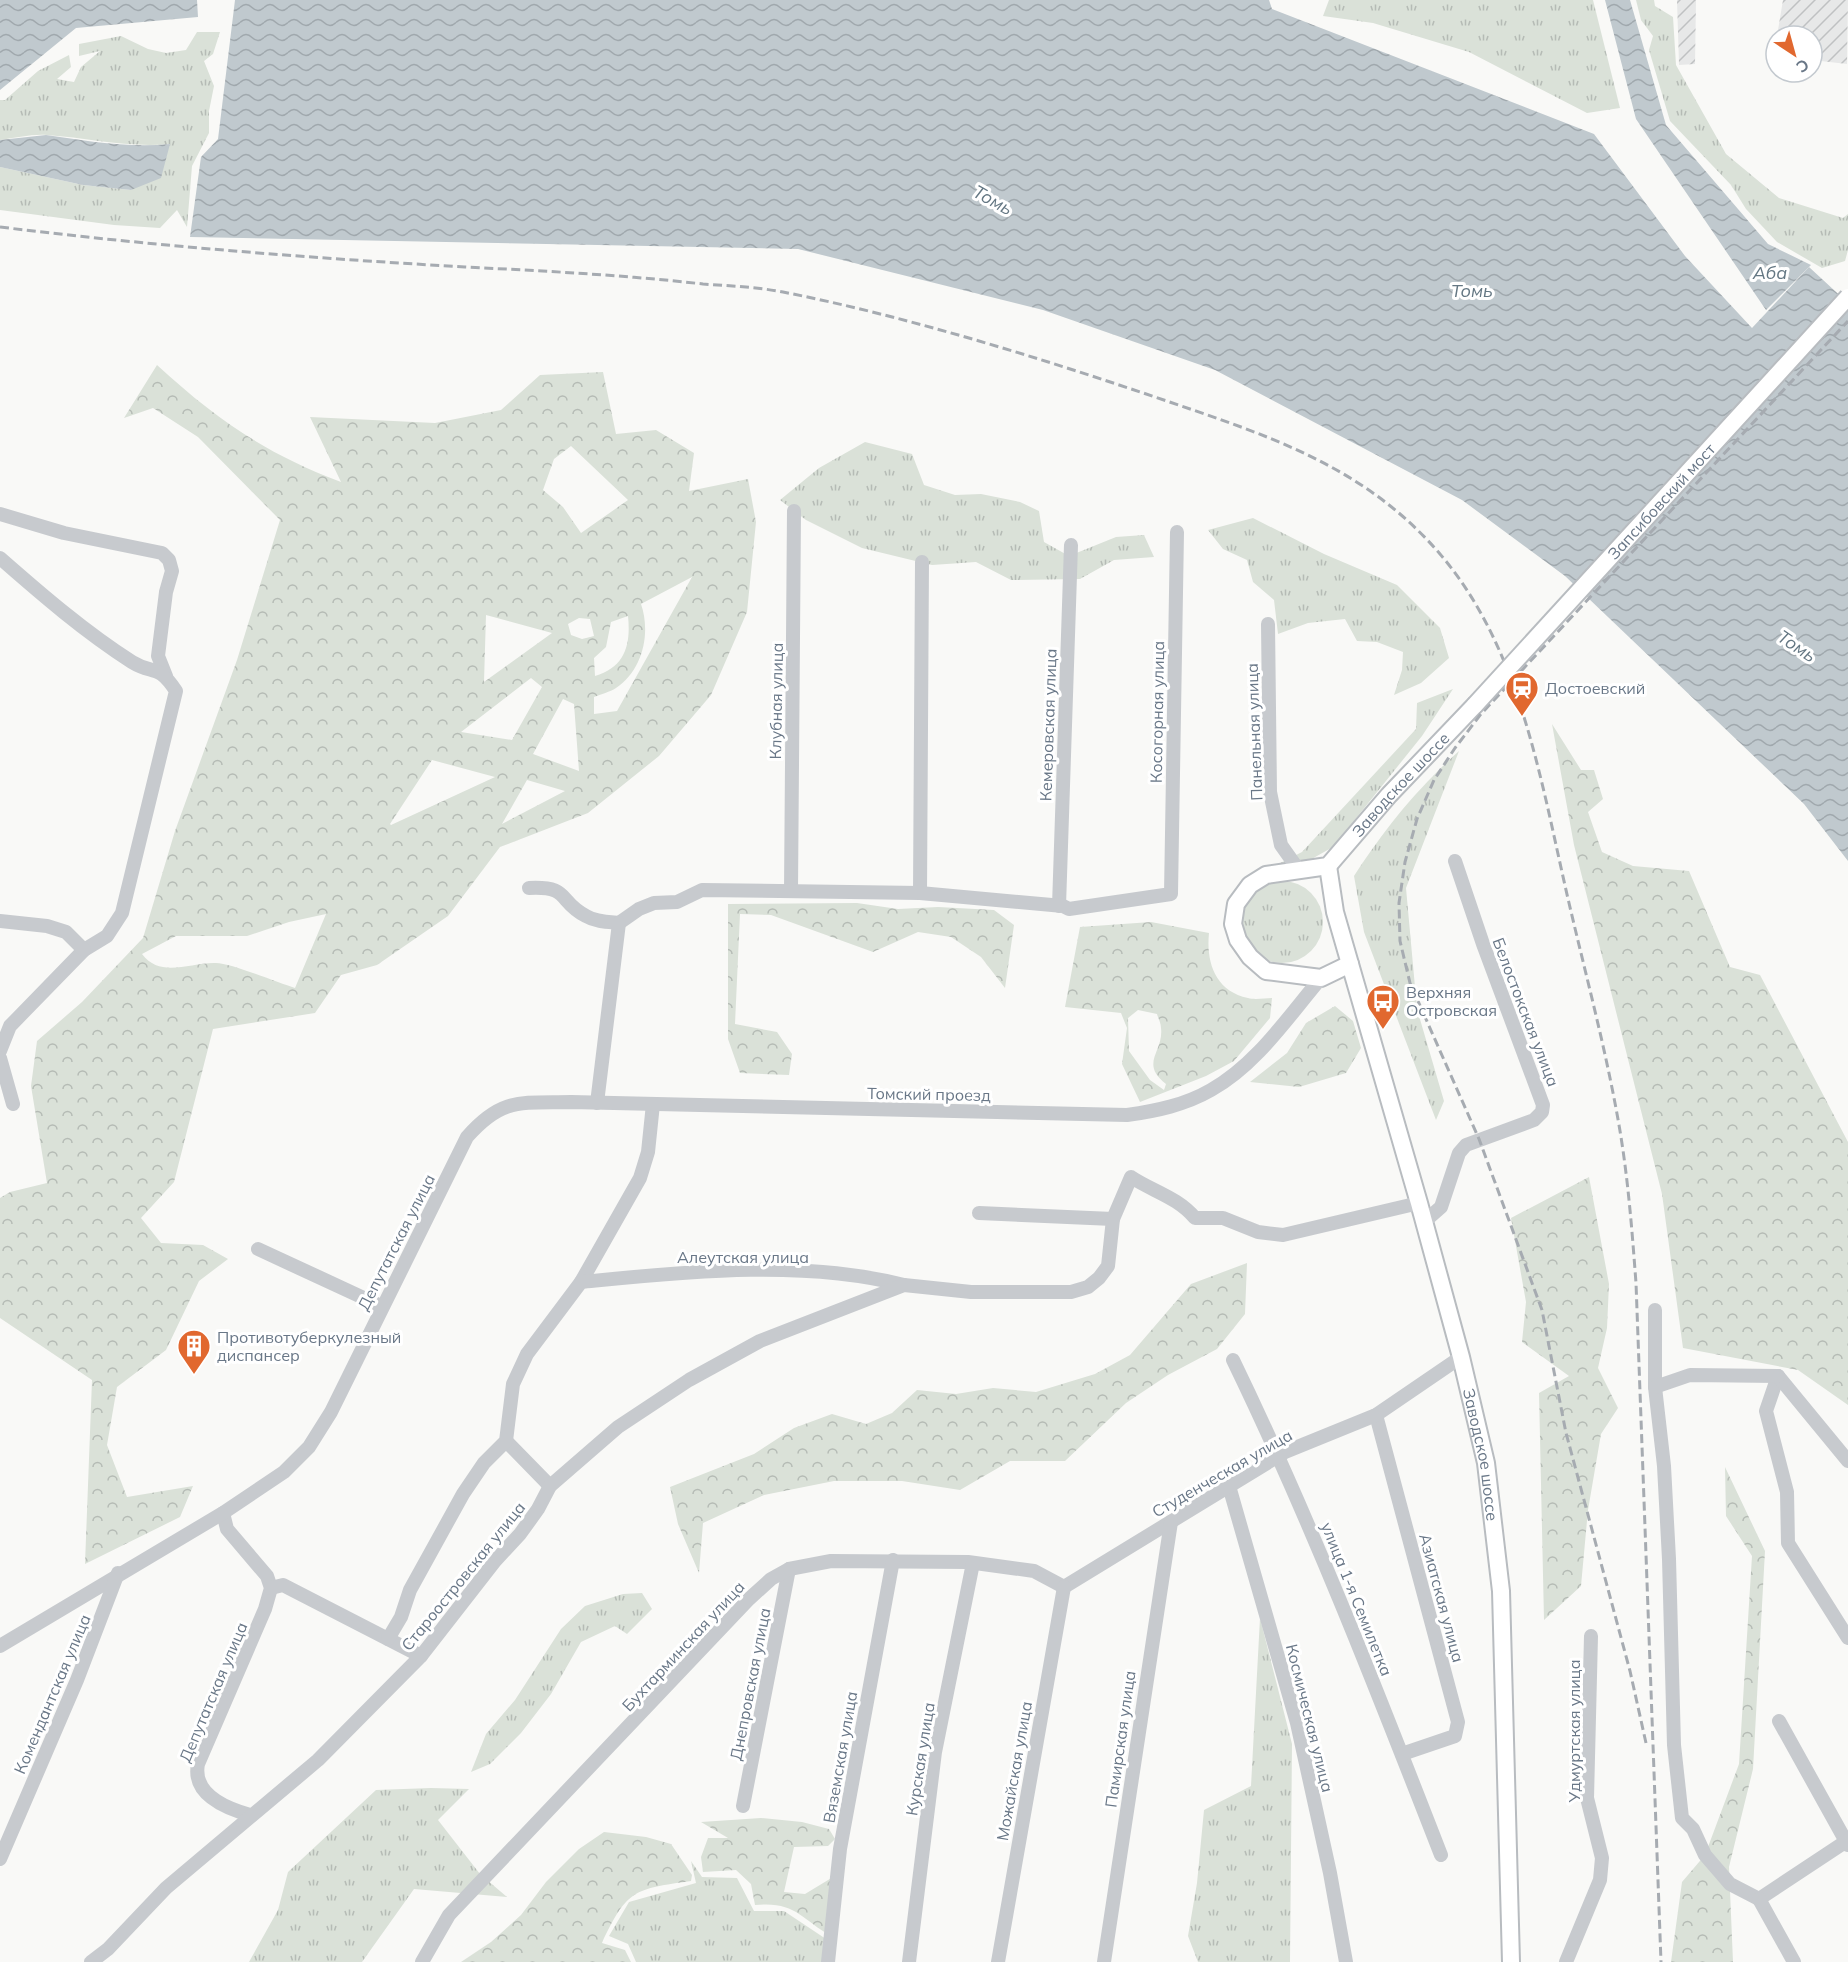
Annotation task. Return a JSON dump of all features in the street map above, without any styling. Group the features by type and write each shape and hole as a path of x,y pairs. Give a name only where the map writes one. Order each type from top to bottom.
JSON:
{"main road":[{"name":"Запсибовский мост","path":"1475,705 1848,297"},
{"name":"Заводское шоссе","path":"1475,705 1389,795 1328,866 1335,912 1419,1203 1461,1357 1486,1463 1501,1591 1511,1962"},
{"path":"1328,866 1266,875 1250,885 1236,904 1233,924 1238,940 1250,957 1266,970 1321,978 1350,964"}],"street":[{"name":"Клубная улица","path":"790,891 794,511"},
{"path":"0,514 64,533 162,553 169,560 171,571 158,656 166,676 176,691 122,913 107,936 84,950 10,1026 0,1051"},
{"name":"Косогорная улица","path":"1061,906 1069,909 1171,894 1177,532"},
{"name":"Кемеровская улица","path":"1061,906 1071,545"},
{"path":"0,558 36,590 134,663 156,669 166,676"},
{"path":"920,893 922,562"},
{"name":"Панельная улица","path":"1268,624 1270,792 1281,845 1298,869"},
{"name":"Белостокская улица","path":"1424,1222 1441,1207 1459,1153 1466,1145 1534,1120 1542,1112 1543,1105 1482,944 1455,861"},
{"path":"529,888 553,888 585,916 619,923 639,909 654,903 677,902 702,890 920,893 1061,906"},
{"path":"0,921 47,926 66,932 84,950"},
{"path":"597,1103 619,923"},
{"name":"Томский проезд","path":"516,1104 653,1104 1127,1115 1163,1110 1211,1090 1249,1062 1321,978"},
{"path":"0,1058 13,1104"},
{"name":"Депутатская улица","path":"0,1646 223,1513 284,1472 309,1447 331,1412 381,1306 466,1137 484,1117 505,1106 516,1104"},
{"path":"388,1639 401,1617 410,1590 462,1494 484,1463 506,1441 513,1384 527,1354 581,1282 640,1178 648,1152 653,1104"},
{"name":"Староостровская улица","path":"91,1962 108,1949 165,1888 318,1760 421,1656 495,1561 520,1534 538,1509 550,1486 618,1427 689,1380 760,1341 816,1322 904,1285 971,1292 1071,1292 1088,1287 1108,1266 1113,1219 1131,1177 1182,1203 1195,1218 1223,1218 1258,1233 1283,1235 1419,1203"},
{"path":"979,1213 1113,1219"},
{"path":"258,1249 381,1306"},
{"name":"Алеутская улица","path":"581,1282 736,1270 868,1276 904,1285"},
{"path":"1655,1310 1655,1387 1665,1478 1674,1745 1682,1818 1693,1828 1705,1855 1730,1884 1759,1899 1794,1962"},
{"name":"Студенческая улица","path":"1064,1587 1279,1455 1376,1414 1461,1357"},
{"name":"улица 1-я Семилетка","path":"1233,1360 1279,1455 1442,1855"},
{"path":"1655,1387 1690,1375 1778,1376 1848,1461"},
{"path":"1778,1376 1766,1412 1787,1492 1788,1543 1848,1638"},
{"name":"Азиатская улица","path":"1376,1414 1458,1722 1455,1736 1402,1754"},
{"path":"506,1441 550,1486"},
{"name":"Космическая улица","path":"1229,1486 1297,1723 1330,1873 1346,1962"},
{"path":"223,1513 227,1529 267,1576 271,1588 283,1585 421,1656"},
{"name":"Памирская улица","path":"1104,1962 1171,1522"},
{"name":"Бухтарминская улица","path":"422,1962 449,1915 491,1869 560,1801 749,1599 771,1579 789,1569 831,1561 893,1560 973,1563 1034,1571 1064,1587"},
{"name":"Вяземская улица","path":"828,1962 840,1849 893,1560"},
{"name":"Курская улица","path":"909,1962 935,1752 973,1563"},
{"name":"Днепровская улица","path":"743,1806 789,1569"},
{"name":"Комендантская улица","path":"0,1859 77,1680 118,1574"},
{"name":"Можайская улица","path":"998,1962 1064,1587"},
{"name":"Депутатская улица","path":"250,1815 236,1811 202,1791 195,1777 198,1764 265,1610 271,1588"},
{"name":"Удмуртская улица","path":"1566,1962 1600,1880 1602,1858 1587,1798 1591,1636"},
{"path":"1759,1899 1847,1842 1779,1721"}],"shaded area":[{"path":"1677,0 1696,0 1695,64 1679,65"},
{"path":"1783,0 1848,0 1847,64 1824,61 1824,24 1779,24"}],"green space":[{"path":"1329,0 1593,0 1620,108 1587,113 1469,52 1373,23 1323,16"},
{"path":"1636,0 1654,0 1655,6 1673,17 1676,65 1726,154 1779,198 1843,218 1848,214 1848,250 1845,261 1822,268 1777,242 1746,209 1731,185 1670,121 1649,50 1653,36 1641,20"},
{"path":"197,32 220,32 213,54 204,61 214,86 209,111 209,133 192,166 187,227 177,210 160,228 114,225 0,210 0,167 83,185 131,190 170,144 124,144 41,135 0,140 0,100 5,100 38,71 69,55 71,67 57,79 74,82 81,67 100,51 79,56 79,44 121,36 148,49 166,53 186,50"},
{"path":"157,365 222,419 265,447 341,482 310,417 435,423 501,410 540,375 603,372 616,434 656,430 694,453 689,491 748,479 756,522 747,612 711,695 659,756 588,813 500,847 448,916 377,965 341,975 315,1013 213,1029 174,1182 141,1218 161,1243 203,1245 228,1259 199,1281 166,1350 117,1387 107,1445 127,1497 193,1486 180,1517 85,1564 92,1380 0,1318 0,1198 10,1192 47,1183 31,1086 37,1041 82,1002 143,938 175,831 237,660 280,520 198,437 153,408 124,418","holes":["571,446 628,500 581,533 563,507 543,490 554,459","692,577 617,711 594,714 594,697 616,688 633,671 645,639 641,604","486,615 552,633 484,682","628,616 627,645 619,661 613,667 595,676 594,658 606,647 611,622","579,618 590,619 594,636 582,639 571,635 568,624","531,678 542,687 512,740 461,732","563,699 574,704 579,771 533,754","432,760 495,777 391,825","527,780 565,791 502,824","326,914 295,988 223,964 206,963 167,968 150,962 142,954 176,936 247,936 289,922"]},
{"path":"865,442 912,454 924,485 955,495 981,494 1020,502 1039,511 1044,542 1069,556 1116,537 1144,535 1154,557 1114,560 1080,579 1011,580 976,562 932,565 862,548 806,520 780,500 819,468"},
{"path":"1253,518 1324,554 1397,585 1440,628 1449,658 1421,683 1394,695 1402,670 1403,652 1377,642 1357,641 1345,619 1308,623 1278,634 1274,600 1253,582 1247,560 1223,549 1208,530"},
{"path":"1453,689 1422,736 1333,847 1292,870 1259,874 1302,852 1416,729 1417,703"},
{"path":"1552,724 1581,770 1594,770 1603,799 1588,812 1602,852 1633,866 1689,871 1730,967 1760,975 1848,1142 1848,1405 1798,1370 1683,1348 1662,1194 1574,845"},
{"path":"1459,751 1406,888 1417,1009 1444,1101 1436,1120 1364,932 1354,876 1402,810"},
{"path":"1282,881 1298,884 1311,893 1320,906 1323,922 1320,938 1311,951 1298,960 1282,963 1266,960 1253,951 1244,938 1241,922 1244,906 1253,893 1266,884"},
{"path":"857,903 898,909 938,907 994,910 1014,925 1005,988 981,957 951,937 918,932 873,952 771,915 740,914 735,1024 777,1032 792,1054 789,1075 740,1073 728,1039 728,904"},
{"path":"1151,922 1209,933 1211,964 1220,982 1228,989 1248,998 1272,998 1270,1018 1234,1061 1206,1076 1140,1102 1122,1064 1127,1028 1121,1013 1065,1007 1080,927","holes":["1138,1010 1157,1014 1161,1036 1153,1063 1158,1077 1166,1084 1164,1090 1150,1080 1129,1051 1128,1018"]},
{"path":"1335,1006 1353,1021 1361,1048 1346,1073 1299,1087 1250,1082 1287,1053 1306,1023"},
{"path":"1589,1177 1609,1284 1607,1328 1598,1368 1618,1408 1601,1434 1588,1510 1581,1586 1544,1620 1539,1393 1569,1376 1522,1342 1526,1302 1511,1218"},
{"path":"1247,1263 1245,1314 1217,1349 1168,1375 1126,1403 1065,1461 1010,1461 960,1490 902,1481 834,1481 764,1495 703,1523 699,1573 678,1524 670,1487 754,1454 794,1428 832,1414 866,1424 892,1413 917,1390 956,1394 993,1388 1036,1392 1095,1374 1130,1355 1191,1284"},
{"path":"1725,1467 1765,1551 1753,1769 1729,1867 1733,1962 1671,1962 1682,1882 1705,1855 1739,1764 1752,1556 1726,1516"},
{"path":"642,1593 652,1609 627,1634 615,1626 581,1642 551,1694 521,1733 490,1764 471,1772 486,1734 515,1700 561,1629 585,1606 623,1594"},
{"path":"1260,1618 1292,1744 1290,1962 1198,1962 1188,1936 1197,1883 1204,1810 1251,1786"},
{"path":"469,1789 438,1820 480,1874 507,1897 414,1889 362,1962 249,1962 278,1910 288,1872 376,1790"},
{"path":"761,1818 802,1822 829,1829 835,1839 828,1846 794,1847 784,1892 805,1894 838,1874 831,1936 788,1908 768,1904 755,1905 751,1884 736,1870 703,1872 701,1857 708,1838 728,1838 701,1822"},
{"path":"604,1832 646,1837 671,1844 692,1875 691,1881 657,1886 635,1895 626,1902 602,1943 625,1950 631,1962 461,1962 491,1942 521,1915 546,1882 579,1849"},
{"path":"691,1861 702,1877 737,1878 754,1911 784,1911 829,1941 830,1962 636,1962 628,1944 609,1936 629,1902 696,1883"}],"water":[{"path":"0,0 197,0 198,17 76,28 0,90"},
{"name":"Томь","path":"235,0 1269,0 1272,9 1594,134 1685,256 1752,328 1809,267 1848,303 1848,861 1804,804 1565,576 1462,500 1215,370 1043,310 798,249 190,237 201,157 218,139"},
{"name":"Аба","path":"1605,0 1630,0 1666,125 1768,244 1811,265 1766,310 1636,119"},
{"path":"46,135 92,142 170,144 161,178 131,190 83,185 0,167 0,140"}],"railway":[{"path":"0,227 232,251 614,276 743,287 783,292 829,302 923,325 1064,367 1272,439 1344,475 1378,497 1410,523 1440,554 1468,592 1491,632 1525,720 1538,765 1602,1041 1622,1145 1636,1283 1661,1962"},
{"path":"1646,1743 1630,1671 1566,1433 1542,1310 1479,1139 1410,983 1400,941 1399,903 1405,862 1417,819 1434,780 1481,714 1848,321"}],"place":[{"name":"Достоевский","path":"1522,717"},
{"name":"Верхняя Островская","path":"1383,1030"},
{"name":"Противотуберкулезный диспансер","path":"194,1375"}]}
